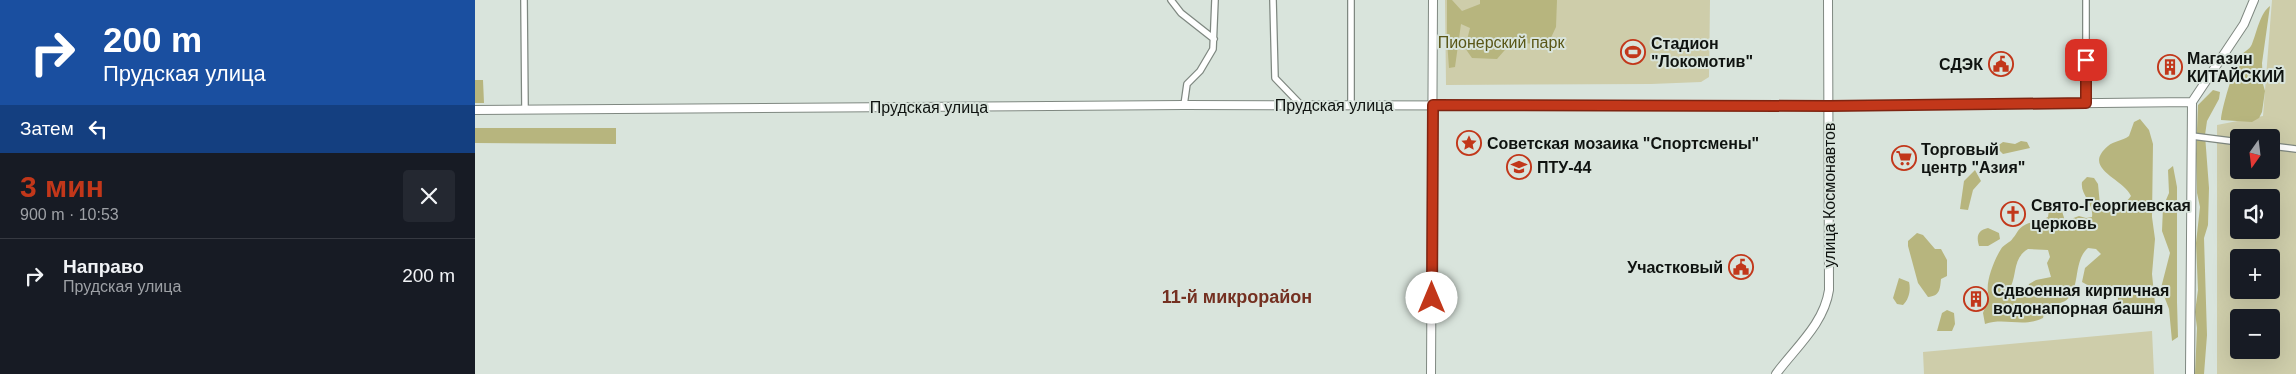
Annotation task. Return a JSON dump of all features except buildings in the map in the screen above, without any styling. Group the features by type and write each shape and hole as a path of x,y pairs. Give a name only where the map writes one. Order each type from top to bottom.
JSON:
{"street":[{"path":"524,0 525,109"},
{"path":"1171,0 1181,13 1215,39"},
{"path":"1184,105 1187,84 1200,71 1213,49 1215,39 1215,0"},
{"path":"1273,0 1275,78 1301,105"},
{"path":"1351,0 1351,106"},
{"path":"1431,374 1433,0"},
{"name":"улица Космонавтов","path":"1776,374 1812,329 1825,308 1828,297 1828,0"},
{"path":"2086,0 2086,103"},
{"path":"2190,374 2192,102 2244,24 2254,0"},
{"name":"Прудская улица","path":"475,110 1184,105 1829,106 2192,102"},
{"path":"2192,136 2230,141"},
{"path":"2280,147 2296,150"}],"green space":[{"name":"Пионерский парк","path":"1445,0 1710,0 1709,77 1701,82 1651,84 1446,85"},
{"name":"Пионерский парк","path":"1447,0 1452,0 1462,11 1480,4 1480,0 1557,0 1556,27 1548,44 1511,43 1497,59 1472,58 1465,48 1470,28 1461,24 1455,67 1449,68"},
{"path":"2272,0 2296,0 2296,374 2217,374 2217,125 2263,116"},
{"path":"2270,6 2262,63 2265,91 2262,112 2259,118 2252,122 2221,120 2225,99 2240,56 2251,46 2261,18"},
{"path":"475,80 483,80 484,103 475,103"},
{"path":"2213,90 2220,92 2219,99 2207,121 2205,135 2209,188 2208,225 2204,238 2207,335 2204,374 2195,374 2197,328 2195,312 2198,290 2196,243 2200,207 2197,193 2196,154 2198,105"},
{"path":"2140,119 2149,130 2153,144 2152,217 2155,239 2152,274 2155,304 2153,311 2139,316 2124,311 2118,301 2118,293 2114,290 2091,286 2082,282 2085,268 2101,254 2096,249 2088,248 2082,255 2072,293 2067,299 2059,303 2046,304 2043,318 2028,322 1992,322 1985,324 1983,313 1989,296 1988,286 1993,266 2002,247 2012,240 2018,230 2026,224 2048,217 2049,210 2054,206 2061,208 2065,221 2079,216 2092,217 2091,207 2082,187 2082,182 2087,177 2094,178 2098,184 2100,205 2113,207 2121,205 2131,196 2127,190 2106,173 2099,161 2101,154 2108,146 2129,136 2134,122","holes":["2028,249 2048,250 2050,257 2047,263 2051,277 2036,280 2029,284 2027,291 2020,292 2011,286 2018,261 2023,253"]},
{"path":"475,128 616,128 616,144 475,143"},
{"path":"2021,141 2027,142 2030,148 2003,154 1996,147 2003,142 2015,144"},
{"path":"2173,166 2177,187 2178,337 2172,341 2169,309 2161,288 2170,253 2162,231 2163,207 2169,193 2168,170"},
{"path":"1975,170 1981,181 1973,190 1968,210 1960,209 1964,181"},
{"path":"1988,228 1999,233 2000,239 1988,246 1979,246 1979,234 1982,230"},
{"path":"1917,233 1923,235 1935,249 1941,249 1947,260 1947,276 1941,279 1937,294 1928,297 1918,283 1908,246 1908,241"},
{"path":"1899,278 1909,282 1910,285 1908,297 1903,305 1897,304 1893,298"},
{"path":"1947,310 1954,313 1955,324 1952,331 1937,331 1942,313"},
{"path":"2152,331 2154,374 1924,374 1923,352"}],"place":[{"name":"Стадион \"Локомотив\"","path":"1633,52"},
{"name":"СДЭК","path":"2001,64"},
{"name":"Магазин КИТАЙСКИЙ","path":"2170,67"},
{"name":"Советская мозаика \"Спортсмены\"","path":"1469,143"},
{"name":"Торговый центр \"Азия\"","path":"1904,158"},
{"name":"ПТУ-44","path":"1519,167"},
{"name":"Свято-Георгиевская церковь","path":"2013,214"},
{"name":"Участковый","path":"1741,267"},
{"name":"Сдвоенная кирпичная водонапорная башня","path":"1976,299"}],"district":[{"name":"11-й микрорайон","path":"1237,297"}],"route":[{"path":"1432,298 1433,105 1829,106 2086,103 2086,60"}]}
